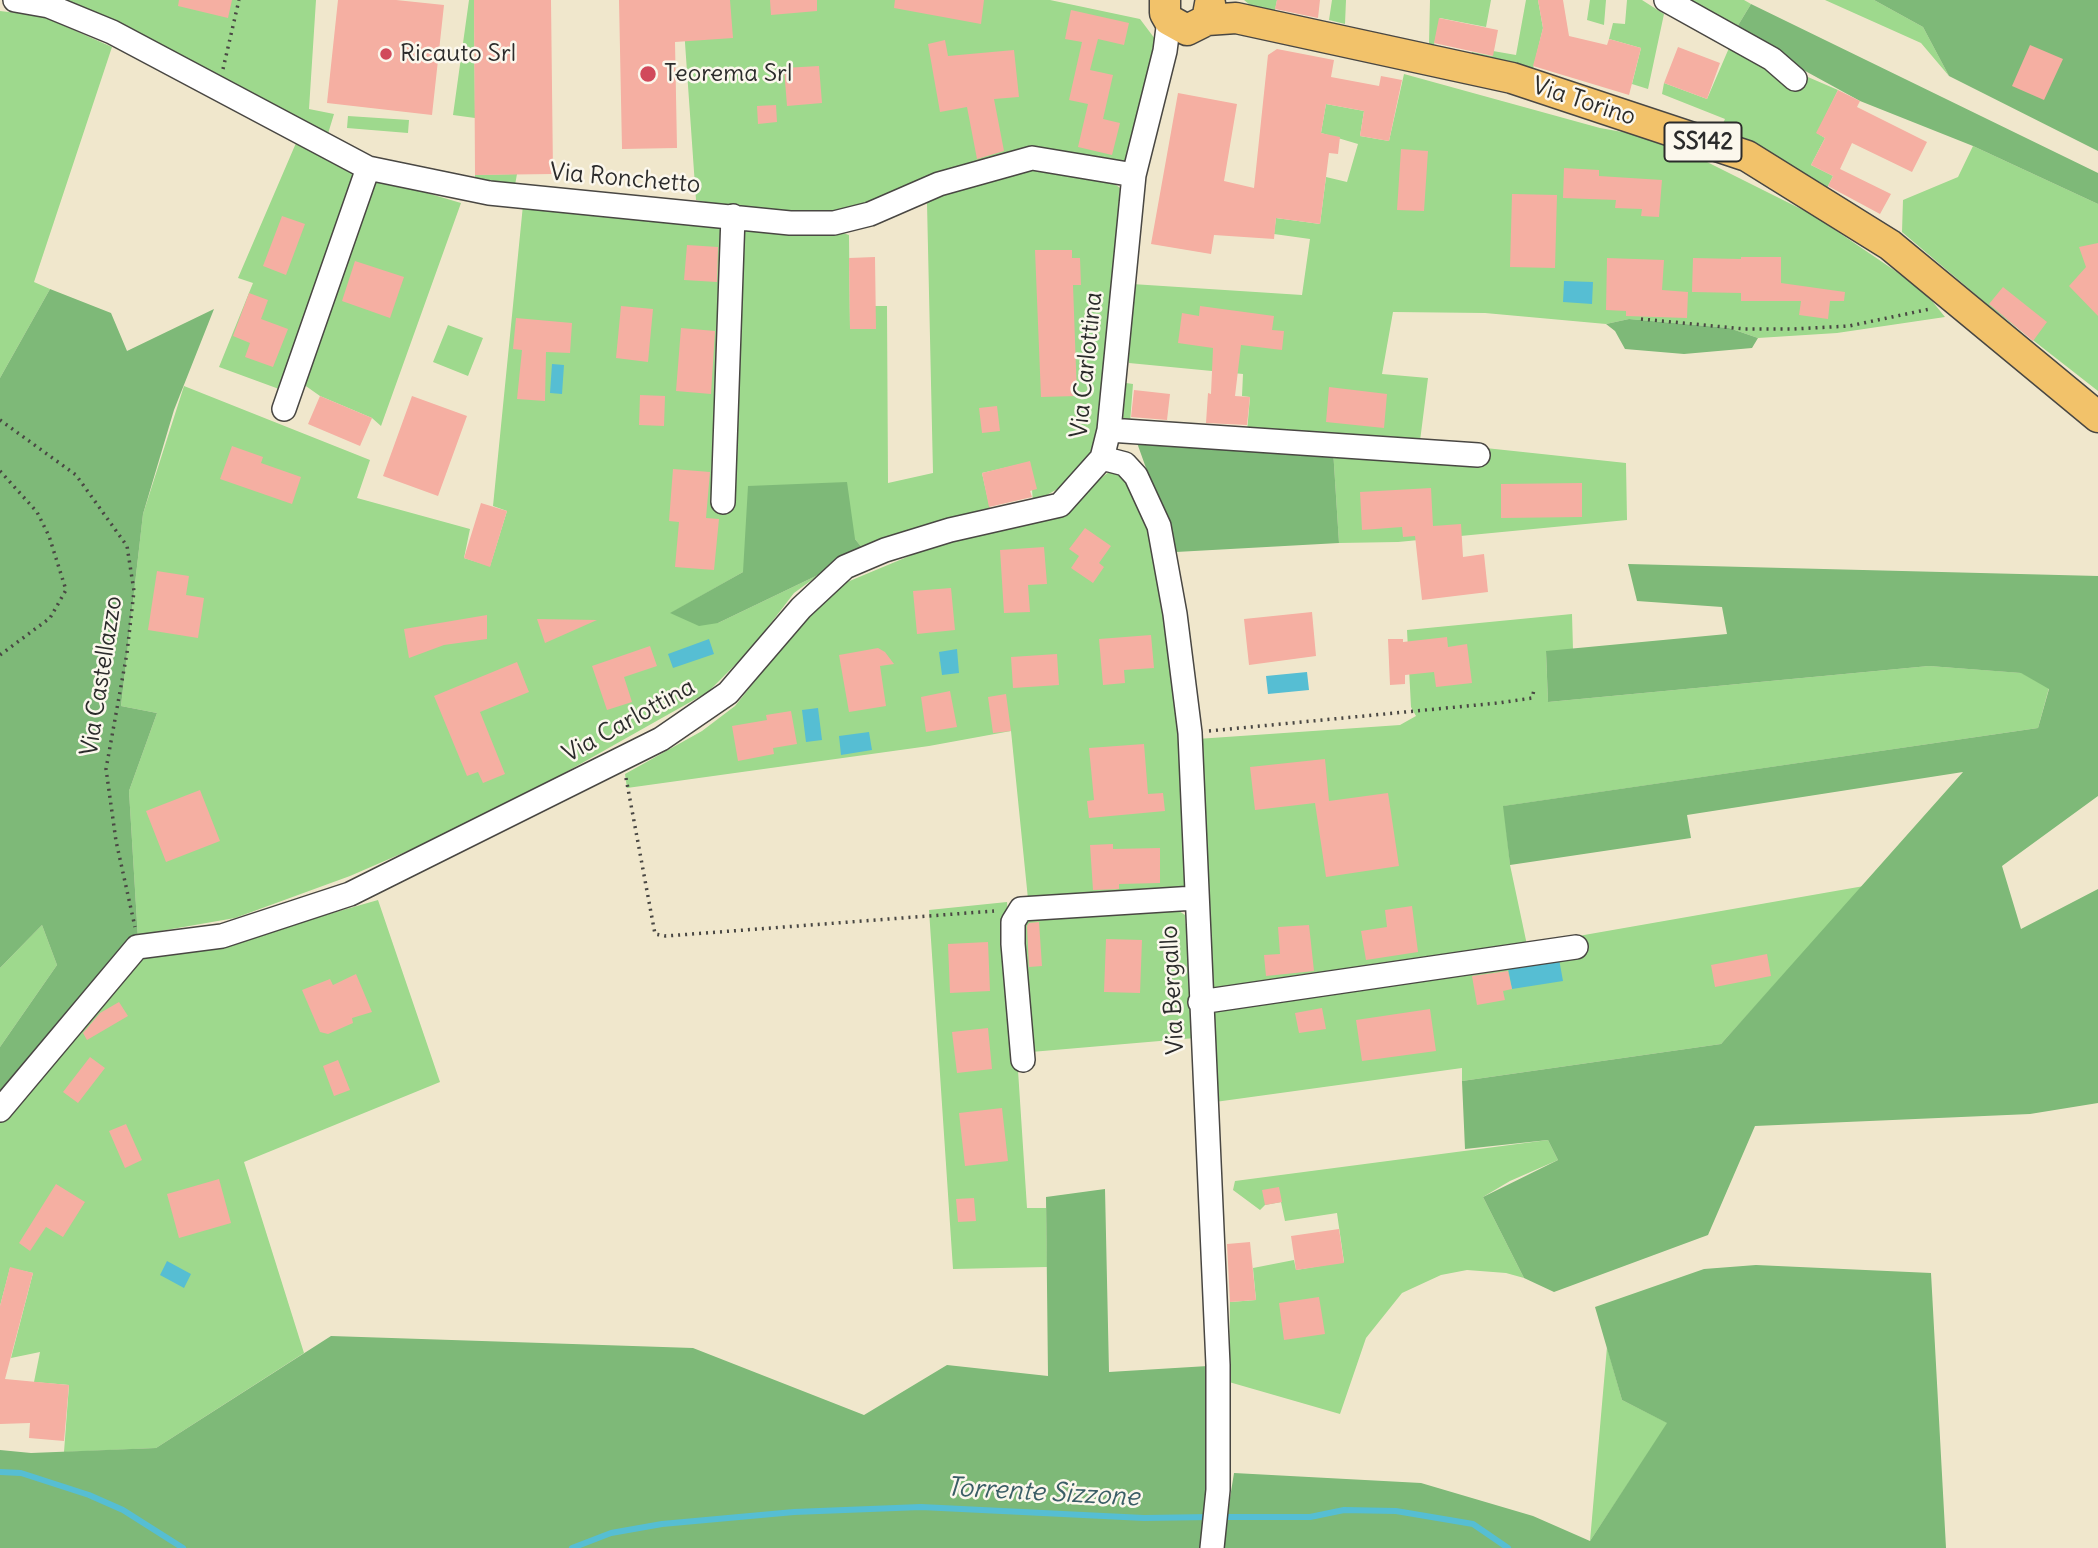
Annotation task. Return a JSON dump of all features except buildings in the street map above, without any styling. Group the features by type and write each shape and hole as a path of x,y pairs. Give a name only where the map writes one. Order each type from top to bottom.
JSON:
{"main road":[{"name":"Via Torino","path":"1182,11 1236,18 1512,78 1747,156 1890,245 2098,417"}],"street":[{"name":"Via Ronchetto","path":"15,0 49,6 112,32 368,168 489,193 790,223 834,223 870,214 939,184 1032,159 1134,175"},
{"path":"1666,0 1772,59 1794,79"},
{"path":"1134,175 1165,51 1182,11"},
{"path":"284,409 368,168"},
{"name":"Via Carlottina","path":"137,947 222,936 350,894 661,739 728,693 800,608 845,567 885,550 950,530 1060,505 1102,458 1109,430 1134,175"},
{"path":"723,502 733,216"},
{"path":"1109,430 1478,455"},
{"name":"Via Bergallo","path":"1102,458 1125,464 1136,476 1159,526 1175,614 1190,733 1195,898 1218,1366 1218,1490 1213,1543"},
{"path":"1023,1060 1013,944 1013,922 1021,909 1195,898"},
{"path":"0,1110 137,947"},
{"path":"1200,1002 1576,947"}],"path":[{"path":"218,88 239,0"},
{"path":"1641,319 1745,329 1849,326 1903,317 1956,300"},
{"name":"Via Castellazzo","path":"0,420 76,475 127,546 134,591 127,653 106,769 137,947"},
{"path":"0,471 37,512 60,565 66,590 50,618 0,655"},
{"path":"1190,733 1498,703 1532,698 1534,690"},
{"path":"620,759 632,798 650,918 655,934 693,934 1021,909"}],"green space":[{"path":"57,0 316,0 309,109 334,114 327,137"},
{"path":"469,0 474,0 475,118 453,115"},
{"path":"682,0 1050,0 1140,19 1155,39 1125,166 1034,147 938,172 861,208 827,215 732,208 696,200"},
{"path":"1244,0 1277,0 1274,15 1250,5"},
{"path":"1332,0 1346,0 1345,24 1329,20"},
{"path":"1430,0 1491,0 1486,27 1440,18 1434,45 1429,44"},
{"path":"1526,0 1538,0 1543,28 1532,73 1471,58 1472,52 1492,56 1493,51 1516,55"},
{"path":"1590,0 1606,0 1604,25 1587,20"},
{"path":"1627,0 1642,0 1664,14 1648,89 1632,84 1641,48 1609,39 1613,23 1625,24"},
{"path":"1676,0 1744,0 1751,4 1734,32"},
{"path":"1825,0 1874,0 1923,27 1949,76 1921,43"},
{"path":"1874,0 2098,0 2098,151 1949,76 1923,27"},
{"path":"1751,4 2098,173 2098,204 1973,146 1860,101 1734,32"},
{"path":"0,11 42,16 112,47 34,282 50,289 0,378"},
{"path":"1729,48 1743,49 1838,90 1817,133 1825,138 1811,165 1833,176 1827,188 1720,130 1725,119 1662,94 1664,83 1707,99"},
{"path":"1404,74 1600,128 1661,139 1813,215 1928,296 1945,317 1837,333 1758,338 1729,328 1629,319 1606,324 1485,313 1393,312 1382,374 1428,378 1420,441 1626,463 1627,520 1398,542 1339,543 1333,449 1247,432 1250,397 1242,396 1243,374 1129,363 1126,330 1132,284 1302,295 1310,239 1274,234 1276,218 1320,224 1326,177 1347,182 1358,144 1321,133 1326,104 1364,111 1360,136 1389,141"},
{"path":"348,116 409,120 408,133 347,128"},
{"path":"296,143 361,175 279,389 219,367 253,283 238,278"},
{"path":"1973,146 2098,204 2098,391 1988,305 1902,232 1903,200 1958,177"},
{"path":"1025,170 1108,179 1120,188 1102,411 1090,456 1080,476 1033,503 1030,462 982,473 991,513 863,549 855,539 743,572 671,613 718,623 820,574 794,593 751,649 708,692 488,816 350,876 235,918 149,933 138,939 129,791 157,713 121,706 143,514 184,386 370,460 357,498 470,529 464,558 490,566 507,511 493,506 523,205 840,232 849,235 850,329 875,329 875,306 887,306 888,483 933,473 927,203 950,187"},
{"path":"517,174 515,185 475,182 475,175"},
{"path":"376,178 461,203 381,426 372,418 320,396 303,384"},
{"path":"50,289 111,313 127,351 214,309 174,410 143,514 121,706 157,713 129,791 138,939 0,1101 0,1047 57,965 42,925 0,968 0,378"},
{"path":"1629,319 1729,328 1758,338 1752,348 1684,354 1625,349 1615,331 1606,324"},
{"path":"448,325 483,338 468,376 433,362"},
{"path":"1126,383 1133,384 1130,423 1123,418"},
{"path":"1136,440 1333,449 1339,543 1176,552"},
{"path":"1116,471 1129,478 1154,524 1178,699 1186,891 1028,899 1011,731 929,746 627,788 625,774 702,731 735,706 814,607 840,585 938,544 1030,524 1061,508 1109,472"},
{"path":"847,482 855,539 863,549 839,559 820,574 718,623 699,626 670,613 743,572 748,486"},
{"path":"1628,564 2098,576 2098,796 2002,866 2021,929 2098,889 2098,1103 2030,1114 1755,1126 1708,1235 1554,1292 1524,1278 1483,1197 1558,1160 1548,1140 1465,1149 1462,1081 1721,1044 1963,772 1687,815 1691,838 1510,865 1503,806 2038,728 2049,689 2021,673 1929,666 1548,702 1546,651 1727,634 1722,607 1637,601"},
{"path":"1572,614 1573,650 1546,652 1548,702 1929,666 2022,673 2049,688 2038,728 1504,806 1510,865 1527,945 1864,886 1721,1044 1462,1081 1462,1068 1215,1102 1197,739 1400,725 1416,716 1411,707 1407,630"},
{"path":"378,900 440,1082 244,1162 304,1353 156,1448 64,1452 69,1385 34,1382 40,1352 11,1358 33,1273 10,1268 0,1306 0,1117 140,957 214,947"},
{"path":"1007,902 1027,1208 1046,1208 1047,1267 953,1269 929,910"},
{"path":"1173,907 1185,915 1195,1038 1031,1052 1021,923 1027,918"},
{"path":"42,925 57,965 0,1047 0,968"},
{"path":"1548,1140 1558,1160 1510,1181 1483,1197 1524,1278 1506,1273 1467,1270 1441,1275 1402,1293 1366,1338 1340,1414 1229,1382 1230,1302 1256,1300 1253,1268 1294,1260 1296,1270 1344,1262 1337,1213 1285,1221 1281,1202 1265,1205 1260,1210 1233,1190 1235,1181"},
{"path":"1105,1189 1109,1372 1208,1366 1209,1499 1204,1544 1200,1548 0,1548 0,1450 31,1453 156,1448 331,1336 693,1348 864,1415 947,1365 1048,1376 1046,1197"},
{"path":"1756,1265 1931,1273 1946,1548 1222,1548 1234,1473 1421,1483 1533,1516 1590,1541 1667,1423 1622,1400 1595,1307 1704,1269"},
{"path":"1607,1347 1622,1400 1668,1423 1590,1541"}],"water":[{"path":"1564,281 1593,282 1592,304 1563,302"},
{"path":"552,364 564,365 562,394 550,393"},
{"path":"709,639 714,654 673,668 668,654"},
{"path":"957,649 959,673 942,675 939,652"},
{"path":"1307,672 1309,690 1268,694 1266,676"},
{"path":"818,708 822,740 806,742 802,710"},
{"path":"869,732 872,750 841,755 839,736"},
{"path":"1559,959 1563,981 1512,989 1508,968"},
{"path":"167,1261 191,1274 184,1288 160,1275"}],"waterway":[{"name":"Torrente Sizzone","path":"0,1472 21,1473 89,1495 123,1510 183,1548"},
{"name":"Torrente Sizzone","path":"572,1548 611,1533 662,1524 794,1512 921,1507 1144,1518 1209,1517"},
{"name":"Torrente Sizzone","path":"1220,1517 1310,1517 1344,1510 1396,1511 1473,1524 1508,1548"}],"place":[{"name":"Ricauto Srl","path":"386,54"},
{"name":"Teorema Srl","path":"648,74"}]}
